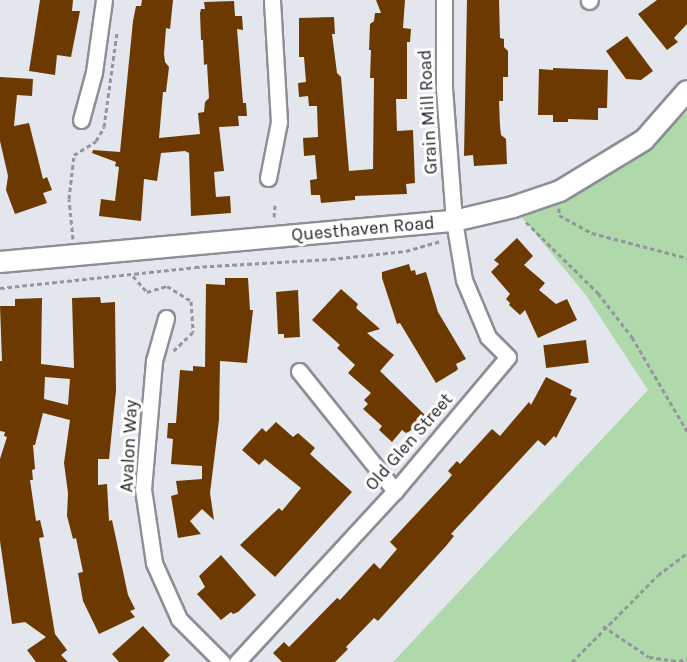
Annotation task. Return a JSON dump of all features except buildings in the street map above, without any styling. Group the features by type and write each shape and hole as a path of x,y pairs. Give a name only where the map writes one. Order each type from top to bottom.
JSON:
{"street":[{"path":"81,120 94,72 104,0"},
{"path":"268,178 279,122 272,0"},
{"name":"Grain Mill Road","path":"444,0 444,88 455,229"},
{"name":"Questhaven Road","path":"0,262 455,229 560,191 644,140 687,91"},
{"name":"Old Glen Street","path":"237,662 394,491 508,357 488,337 464,280 455,229"},
{"name":"Avalon Way","path":"166,318 153,361 143,489 154,563 179,619 222,662"},
{"path":"299,371 394,491"}],"path":[{"path":"560,191 559,215 575,225 592,232 687,258"},
{"path":"274,217 275,205"},
{"path":"520,215 597,294 632,337 687,431"},
{"path":"0,288 406,251 455,229"},
{"path":"132,275 147,292 167,286 191,301 193,332 171,354"},
{"path":"572,662 658,575 687,553"},
{"path":"605,627 649,657 687,659"}],"green space":[{"path":"687,112 687,662 393,662 648,390 585,294 520,215 610,171"}]}
